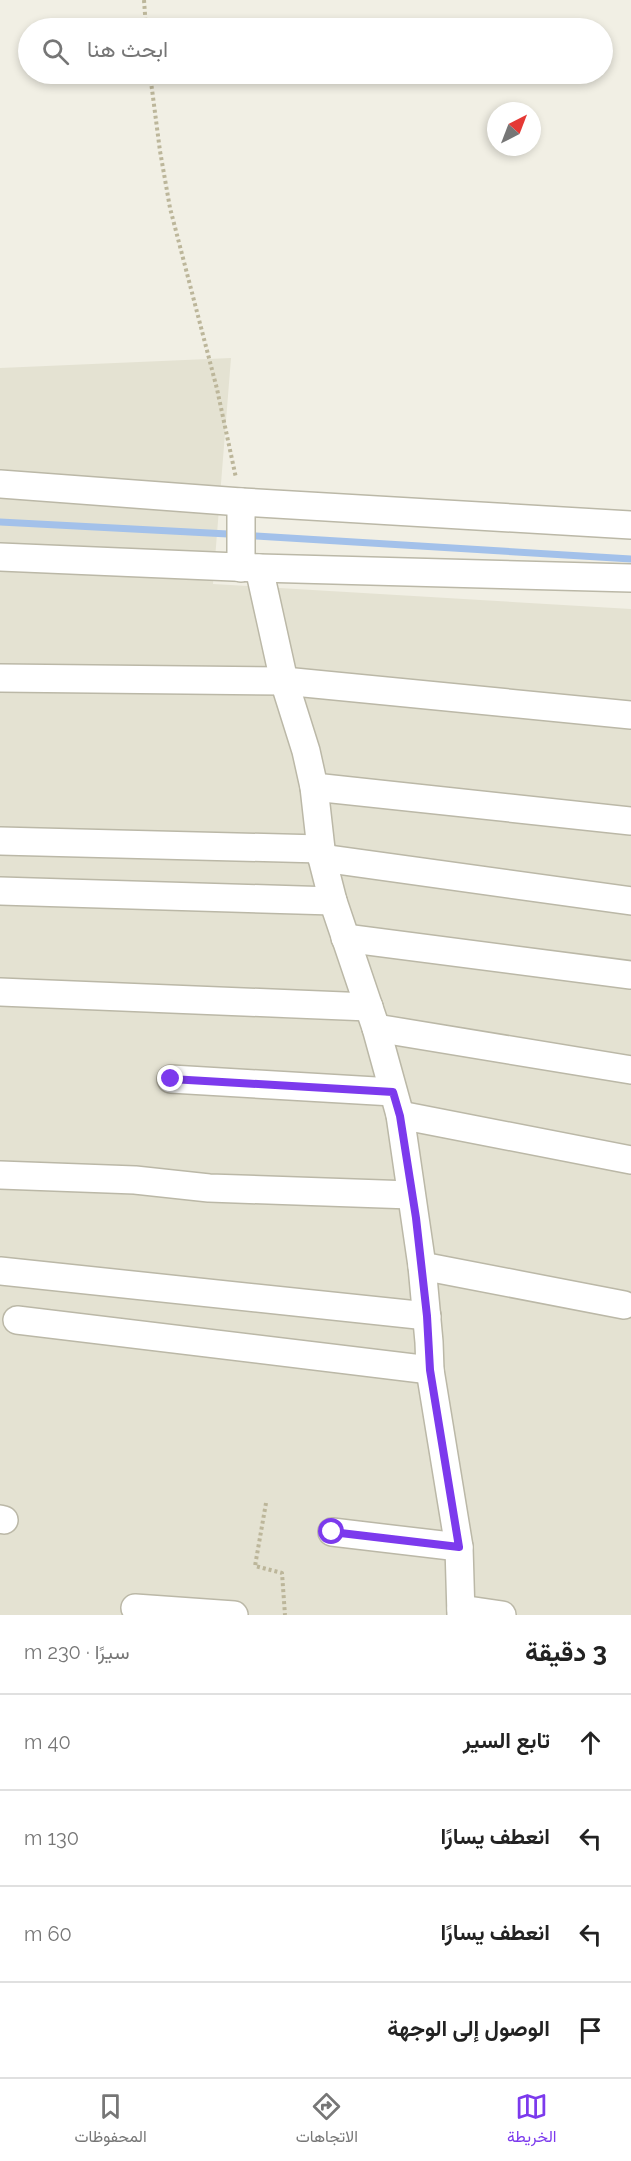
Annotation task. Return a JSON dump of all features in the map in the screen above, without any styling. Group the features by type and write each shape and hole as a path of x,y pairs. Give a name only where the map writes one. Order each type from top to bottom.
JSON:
{"street":[{"path":"0,484 241,502 631,525"},
{"path":"241,502 250,568 306,751 314,787 321,854 333,901 373,1017 396,1104 416,1218 427,1316 430,1370 459,1547 461,1612 502,1615"},
{"path":"0,556 250,568 631,578"},
{"path":"0,678 284,681 631,715"},
{"path":"314,787 631,821"},
{"path":"0,841 321,854 631,900"},
{"path":"0,891 333,901"},
{"path":"345,938 631,975"},
{"path":"0,992 373,1017 631,1070"},
{"path":"171,1079 396,1104 631,1160"},
{"path":"0,1175 135,1180 208,1188 411,1195"},
{"path":"422,1266 624,1305"},
{"path":"0,1271 427,1316"},
{"path":"17,1320 430,1370"},
{"path":"332,1532 459,1547"},
{"path":"135,1608 234,1615"}],"path":[{"path":"144,0 145,18"},
{"path":"151,84 170,208 217,389 241,502"},
{"path":"267,1503 255,1566 282,1573 285,1615"}],"shaded area":[{"path":"231,358 213,584 631,609 631,1615 0,1615 0,368"}],"waterway":[{"path":"0,522 228,534"},
{"path":"256,536 631,559"}],"route":[{"path":"171,1079 393,1092 400,1116 416,1218 427,1316 430,1370 459,1547 332,1532"}]}
